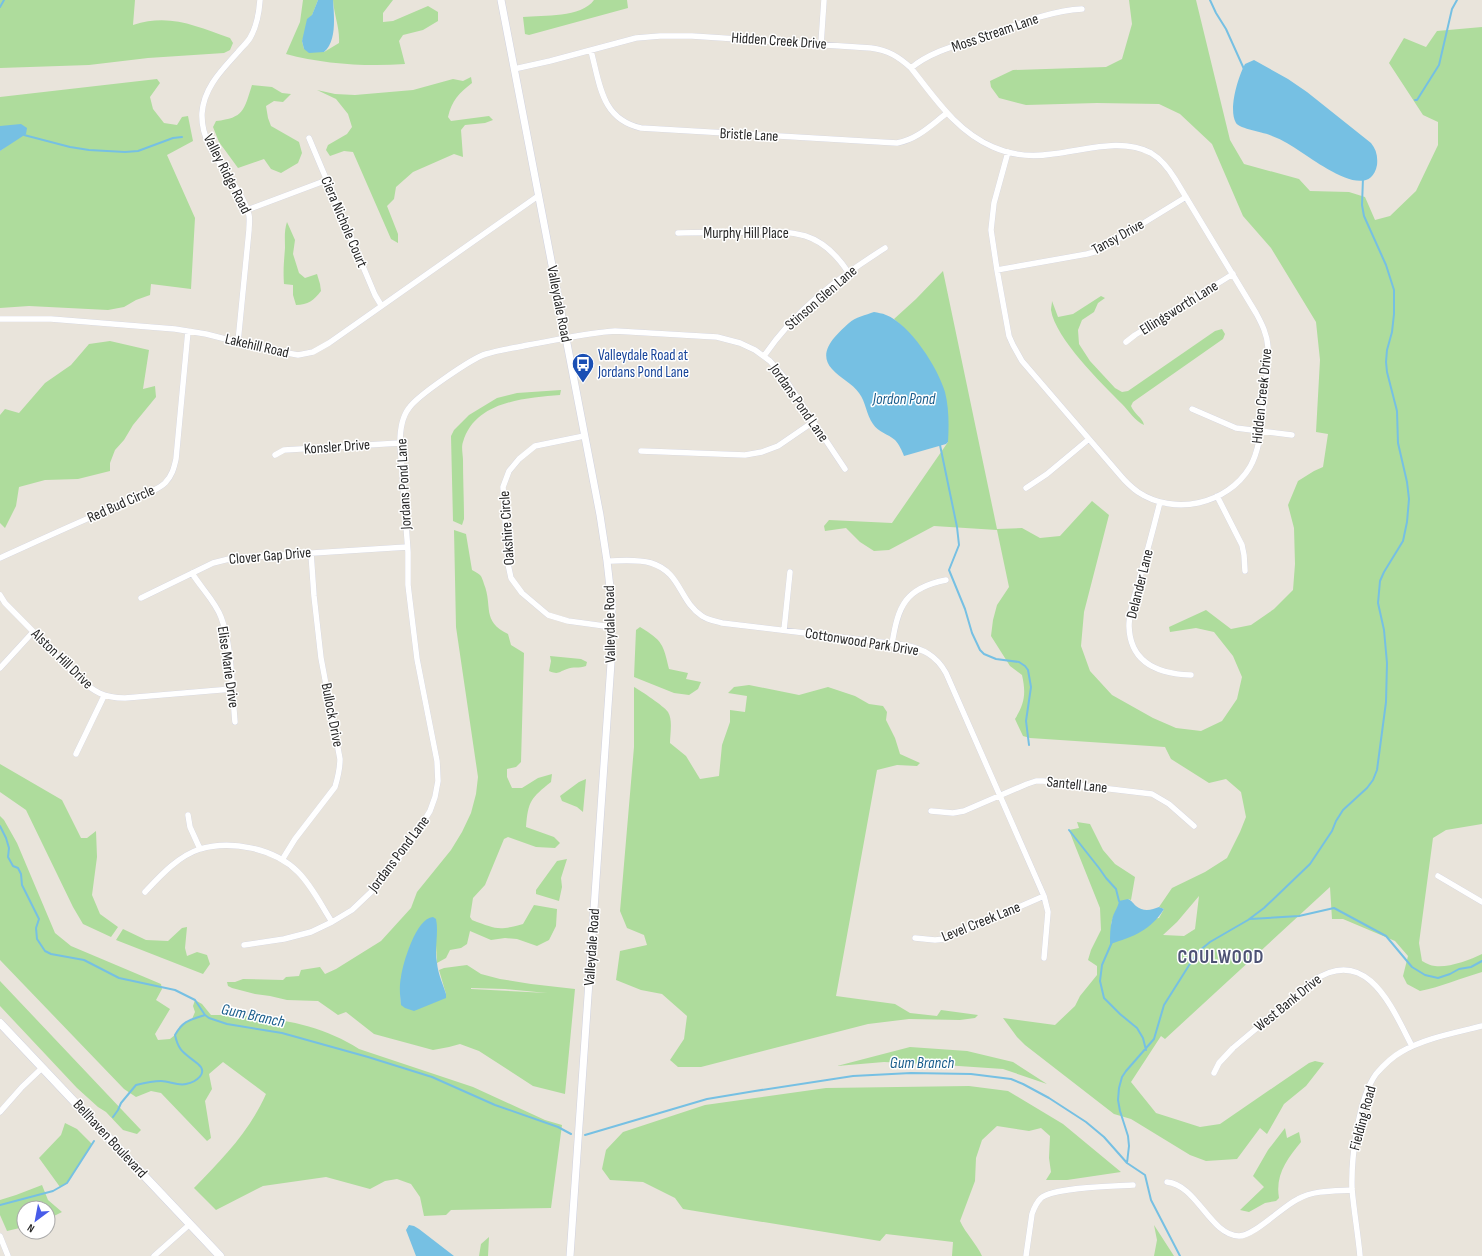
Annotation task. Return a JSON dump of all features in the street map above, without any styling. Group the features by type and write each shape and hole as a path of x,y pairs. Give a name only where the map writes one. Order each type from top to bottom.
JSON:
{"main road":[{"name":"Bellhaven Boulevard","path":"0,1023 220,1256"}],"street":[{"name":"Valley Ridge Road","path":"238,342 249,217 239,194 207,140 203,127 202,114 209,88 215,78 250,39 256,27 259,16 260,0"},
{"name":"Valleydale Road","path":"501,0 600,515 612,605 611,663 570,1256"},
{"path":"821,44 824,0"},
{"name":"Moss Stream Lane","path":"911,68 925,58 953,47 1053,13 1082,9"},
{"name":"Hidden Creek Drive","path":"514,69 591,51 636,38 660,36 692,36 821,44 882,50 899,57 911,68 947,113 963,129 992,147 1008,152 1032,155 1052,155 1103,147 1129,146 1150,153 1168,168 1264,326 1268,358 1258,446 1250,467 1242,478 1233,486 1217,496 1199,503 1186,505 1160,502 1146,496 1130,486 1022,361 1010,336 991,230 991,221 1008,152"},
{"name":"Bristle Lane","path":"591,51 604,97 610,109 618,119 629,125 641,128 898,144 916,137 947,113"},
{"name":"Ciera Nichole Court","path":"309,138 374,295 381,305"},
{"path":"247,210 327,180"},
{"name":"Lakehill Road","path":"0,319 51,319 188,331 286,354 304,355 329,343 538,196"},
{"name":"Tansy Drive","path":"997,270 1098,251 1186,197"},
{"name":"Murphy Hill Place","path":"678,233 794,232 824,245 839,259 848,272"},
{"name":"Stinson Glen Lane","path":"764,356 782,332 804,308 848,272 885,248"},
{"name":"Ellingsworth Lane","path":"1126,342 1233,274"},
{"name":"Red Bud Circle","path":"0,558 150,492 164,484 169,478 176,459 188,331"},
{"name":"Jordans Pond Lane","path":"244,944 311,932 352,910 371,892 411,842 424,824 435,797 438,780 437,761 413,630 408,585 400,443 401,429 408,408 419,397 471,361 485,354 566,338 615,331 703,335 722,338 740,343 764,356 775,366 845,469"},
{"path":"1192,409 1236,428 1292,435"},
{"path":"641,451 745,455 762,452 778,446 813,422"},
{"name":"Oakshire Circle","path":"584,436 535,446 519,459 509,471 503,487 508,564 511,578 522,593 548,615 568,621 612,627"},
{"path":"1026,488 1047,474 1089,439"},
{"name":"Konsler Drive","path":"275,455 284,450 400,443"},
{"path":"1217,496 1242,545 1244,555 1244,571"},
{"name":"Delander Lane","path":"1160,502 1134,600 1129,625 1130,634 1136,652 1152,667 1161,671 1191,675"},
{"name":"Clover Gap Drive","path":"141,598 213,563 233,558 407,547"},
{"name":"Bullock Drive","path":"282,860 295,839 335,786 340,768 340,759 321,658 315,604 312,553"},
{"name":"Cottonwood Park Drive","path":"607,561 636,561 650,563 665,570 677,582 684,597 695,610 708,619 722,623 892,644 924,650 940,663 946,673 1044,896 1048,912 1044,958"},
{"path":"784,630 790,572"},
{"name":"Elise Marie Drive","path":"192,573 221,616 226,634 235,722"},
{"path":"892,644 896,621 904,602 928,584 946,580"},
{"name":"Alston Hill Drive","path":"0,596 33,632 92,690 104,696 125,698 232,689"},
{"path":"0,668 33,632"},
{"path":"76,754 104,696"},
{"name":"Santell Lane","path":"931,811 953,813 964,811 1026,784 1036,781 1043,781 1152,794 1160,798 1194,826"},
{"path":"188,815 190,827 200,850"},
{"path":"144,892 167,870 184,857 200,850 229,846 247,847 265,852 282,860 297,871 312,888 332,922"},
{"path":"1438,876 1482,902"},
{"name":"Level Creek Lane","path":"915,938 931,940 945,939 1044,896"},
{"name":"West Bank Drive","path":"1214,1073 1224,1056 1313,981 1328,972 1337,970 1355,972 1379,988 1385,996 1412,1046"},
{"name":"Fielding Road","path":"1360,1256 1352,1190 1354,1151 1358,1128 1369,1088 1376,1074 1400,1052 1412,1046 1482,1026"},
{"path":"0,1112 22,1087 42,1068"},
{"path":"1167,1182 1173,1183 1187,1192 1219,1227 1239,1236 1245,1235 1255,1229 1299,1198 1325,1192 1352,1190"},
{"path":"1026,1256 1032,1214 1042,1198 1051,1193 1067,1190 1133,1185"},
{"path":"154,1256 190,1224"},
{"path":"0,1236 8,1256"}],"green space":[{"path":"0,0 135,0 133,25 159,20 182,22 230,38 233,43 230,50 224,53 148,58 89,65 0,68"},
{"path":"303,0 318,0 302,41 304,49 324,52 339,43 339,32 333,0 393,0 383,13 383,22 393,21 428,6 438,12 438,21 423,30 403,35 399,41 405,64 360,65 315,60 286,54 300,22"},
{"path":"594,0 627,0 628,8 529,35 525,34 523,17 571,13 588,6"},
{"path":"1129,0 1196,0 1230,140 1244,164 1299,179 1310,191 1349,192 1365,197 1375,220 1390,216 1416,191 1438,145 1438,122 1423,115 1389,63 1404,38 1426,47 1437,31 1482,27 1482,824 1446,830 1433,838 1419,943 1422,961 1433,966 1452,965 1482,954 1482,972 1420,991 1407,984 1403,976 1408,956 1395,941 1343,919 1332,919 1330,887 1165,1039 1161,1036 1131,1082 1156,1113 1200,1127 1220,1124 1309,1063 1315,1061 1324,1063 1306,1086 1284,1104 1267,1134 1260,1128 1237,1159 1206,1161 1190,1155 1131,1119 1114,1114 1025,1045 1003,1018 1055,1025 1075,1006 1080,996 1097,975 1097,966 1088,960 1091,950 1101,930 1100,908 1069,830 1079,828 1077,822 1090,824 1103,850 1115,864 1135,877 1131,900 1128,899 1119,907 1113,917 1111,925 1159,918 1164,909 1159,907 1172,888 1205,872 1227,858 1246,817 1241,792 1226,779 1209,783 1171,759 1165,747 1030,738 1023,736 1015,719 1024,698 1022,675 1010,666 991,636 997,605 1009,587 997,530 934,526 889,550 874,551 860,542 846,528 825,531 824,526 829,520 892,523 948,442 902,326 894,319 943,271 997,529 1022,528 1040,538 1060,536 1092,501 1109,515 1084,612 1081,646 1090,671 1112,695 1153,718 1176,728 1201,731 1222,721 1237,699 1242,677 1233,656 1214,632 1196,628 1170,632 1169,627 1206,610 1231,629 1251,625 1274,609 1293,590 1295,564 1294,528 1288,505 1298,481 1323,467 1328,434 1316,432 1320,360 1316,322 1271,248 1243,216 1212,144 1180,114 1159,104 1097,103 1026,105 999,98 991,87 990,81 1013,70 1106,67 1122,59 1132,24","holes":["1199,896 1195,929 1184,936 1163,935 1177,922"]},
{"path":"471,77 472,83 457,97 448,117 451,121 489,116 493,120 485,123 465,125 461,130 463,157 454,154 413,172 396,187 394,199 387,206 398,234 398,243 391,239 353,152 344,151 330,156 326,150 328,145 347,134 352,127 348,114 336,99 317,90 335,94 355,95 413,90 453,79 463,81"},
{"path":"157,79 160,83 150,97 153,109 164,123 177,125 182,117 188,116 193,141 167,155 195,218 191,289 151,284 150,295 136,300 124,307 108,310 29,306 0,308 0,151 8,145 0,126 0,97"},
{"path":"252,85 272,87 282,93 291,94 283,102 274,101 266,106 271,126 299,142 302,153 298,163 281,173 271,169 264,159 238,168 219,142 213,127 216,121 232,118 242,111"},
{"path":"287,222 295,240 293,254 299,273 305,278 317,274 320,284 321,291 316,297 307,303 300,305 296,305 293,295 293,285 284,284 285,229"},
{"path":"1101,296 1105,298 1098,303 1094,312 1082,320 1078,330 1079,344 1090,361 1115,388 1122,392 1128,391 1215,331 1222,329 1225,334 1223,339 1133,402 1131,406 1144,425 1135,418 1080,360 1061,334 1054,321 1051,310 1052,301 1058,317 1073,314"},
{"path":"110,341 149,350 143,389 155,386 156,397 115,450 110,463 110,471 78,479 45,480 19,487 16,506 5,528 0,523 0,415 5,409 19,413 45,383 71,365 89,344"},
{"path":"561,390 560,395 517,400 503,404 478,418 469,428 462,446 464,519 462,525 453,521 451,436 454,430 469,415 497,398 517,393"},
{"path":"454,530 466,534 472,570 481,576 487,592 489,612 494,624 508,634 511,645 524,653 521,762 516,767 507,769 507,777 512,788 522,788 538,778 552,774 551,782 535,796 532,801 528,811 526,827 554,837 560,843 555,848 536,847 508,837 504,839 485,885 473,898 470,917 472,920 492,927 508,928 523,924 534,905 557,909 556,926 549,940 537,946 517,939 505,938 491,940 470,931 467,944 461,948 450,950 446,958 437,963 436,945 410,946 402,975 401,1005 446,994 439,970 467,965 481,974 500,979 575,989 565,1094 533,1086 479,1051 460,1044 433,1050 374,1034 346,1012 338,1015 318,1001 287,1000 255,994 232,988 228,986 227,982 235,982 243,979 283,980 286,977 299,976 301,970 320,967 325,974 336,969 381,941 411,908 417,892 451,850 471,813 476,794 478,777 456,627","holes":["471,988 505,989 547,993"]},
{"path":"640,627 658,640 661,644 669,669 688,673 686,679 701,682 698,689 689,695 674,693 634,677 636,630"},
{"path":"550,656 581,659 587,662 586,666 569,668 555,673 549,671 551,661"},
{"path":"749,685 799,695 828,687 855,696 869,704 883,706 887,712 886,720 895,738 900,754 920,763 917,766 897,765 877,770 836,996 895,1004 910,1013 937,1016 941,1010 978,1015 975,1018 960,1020 909,1019 868,1024 701,1067 678,1067 670,1060 684,1039 687,1016 662,994 641,990 616,980 620,951 647,945 644,935 627,928 620,911 634,747 634,687 666,709 670,715 671,723 670,743 686,756 700,779 719,776 722,745 730,722 730,710 745,712 747,696 728,693 734,687"},
{"path":"0,764 62,800 81,838 87,838 96,831 97,857 92,895 100,914 118,927 111,937 83,924 73,907 26,810 0,792"},
{"path":"586,779 583,812 577,807 562,801 560,796 579,782"},
{"path":"0,816 4,820 17,843 55,933 71,946 161,984 162,989 156,1000 170,1009 155,1034 158,1040 170,1039 175,1035 180,1026 192,1019 195,1012 193,1006 195,1000 202,1004 211,1015 268,1018 306,1026 325,1032 359,1049 473,1087 545,1120 562,1125 551,1208 451,1210 446,1215 424,1216 420,1197 411,1184 397,1179 385,1181 370,1189 326,1177 263,1186 216,1210 194,1188 243,1133 266,1094 223,1062 209,1074 212,1089 205,1101 211,1138 207,1141 161,1093 151,1091 136,1097 124,1089 0,960"},
{"path":"567,859 561,878 562,887 559,901 536,894 536,890 557,861"},
{"path":"187,927 185,948 187,956 197,952 207,955 210,964 203,974 116,940 123,929 146,940 168,941 182,928"},
{"path":"0,981 141,1130 137,1134 123,1130 106,1112 98,1107 77,1088 0,1006"},
{"path":"910,1047 967,1051 1013,1062 1047,1084 1003,1069 884,1062 837,1066"},
{"path":"969,1086 1008,1091 1063,1124 1121,1172 1067,1180 1046,1180 1051,1172 1049,1158 1050,1136 1041,1128 1029,1131 997,1126 982,1140 976,1158 975,1181 960,1221 982,1256 952,1256 953,1242 886,1234 880,1241 683,1209 675,1198 643,1182 610,1180 602,1169 606,1150 623,1132 705,1105 826,1088"},
{"path":"65,1123 77,1129 92,1144 67,1183 60,1187 39,1158 61,1135"},
{"path":"1285,1128 1287,1138 1299,1132 1301,1142 1283,1168 1279,1182 1279,1198 1276,1201 1265,1203 1249,1212 1240,1210 1264,1187 1253,1176 1268,1150"},
{"path":"42,1185 48,1200 16,1200 16,1229 7,1231 0,1215 0,1200"},
{"path":"56,1207 62,1212 56,1215"},
{"path":"1154,1225 1174,1256 1154,1256 1157,1240"},
{"path":"489,1237 488,1256 479,1256 481,1244"}],"water":[{"path":"318,0 333,0 333,35 324,52 309,53 304,49 302,41 307,19 312,15"},
{"path":"1254,60 1288,79 1307,92 1371,143 1377,156 1377,165 1372,176 1364,180 1354,180 1342,176 1330,171 1280,139 1238,125 1234,117 1233,102 1245,64"},
{"path":"21,124 27,128 26,134 0,151 0,126"},
{"name":"Jordon Pond","path":"874,312 886,315 904,327 930,359 945,392 948,417 948,442 946,444 904,456 895,440 873,424 863,400 856,389 835,372 828,363 826,356 827,350 839,332 854,319"},
{"path":"1128,899 1139,908 1145,910 1159,907 1164,909 1153,922 1141,932 1110,944 1110,932 1113,915 1119,901"},
{"path":"433,917 436,919 437,924 436,958 439,975 446,998 414,1011 401,1005 400,981 402,970 411,942 416,933 427,919"},
{"path":"409,1225 419,1229 454,1256 416,1256 406,1230"}],"waterway":[{"path":"0,7 4,0"},
{"path":"1210,0 1226,29 1244,69"},
{"path":"1415,100 1417,100 1439,65 1452,9 1457,0"},
{"path":"24,135 70,147 89,150 125,152 138,151 173,138 182,137"},
{"path":"1127,1163 1129,1146 1128,1136 1118,1100 1122,1077 1154,1039 1164,1005 1193,959 1199,951 1210,942 1248,920 1264,908 1310,864 1332,831 1343,810 1367,788 1373,780 1377,770 1386,702 1387,663 1384,630 1378,603 1380,581 1403,541 1407,522 1409,499 1407,482 1398,443 1397,411 1387,372 1386,362 1387,350 1392,332 1394,290 1386,265 1364,216 1362,205 1363,178"},
{"path":"940,445 957,527 959,545 949,570 965,609 972,633 980,650 984,654 996,659 1019,662 1028,670 1031,687 1026,721 1029,745"},
{"name":"Gum Branch","path":"0,826 9,848 8,857 13,866 18,868 21,874 22,885 39,919 36,928 37,939 45,951 51,954 84,960 119,978 175,990 195,1000 205,1015 209,1018 227,1024 282,1033 432,1077 495,1105 558,1127 571,1134"},
{"path":"1069,830 1116,889 1119,901 1121,903"},
{"path":"1250,919 1299,916 1334,908 1386,936 1412,967 1425,975 1438,978 1459,969 1471,967 1482,961"},
{"path":"1112,942 1102,965 1100,981 1104,998 1137,1028 1143,1038 1146,1050"},
{"path":"113,1117 121,1103 136,1085 161,1081 183,1084 190,1083 200,1077 202,1074 201,1067 178,1046 175,1035 184,1024 205,1015"},
{"name":"Gum Branch","path":"585,1135 707,1099 853,1076 911,1073 971,1074 1011,1079 1049,1098 1086,1122 1104,1137 1127,1163 1145,1175 1151,1200 1180,1256"},
{"path":"0,1205 53,1191 67,1183 94,1141"}],"place":[{"name":"Valleydale Road at Jordans Pond Lane","path":"583,384"}],"district":[{"name":"COULWOOD","path":"1221,957"}]}
